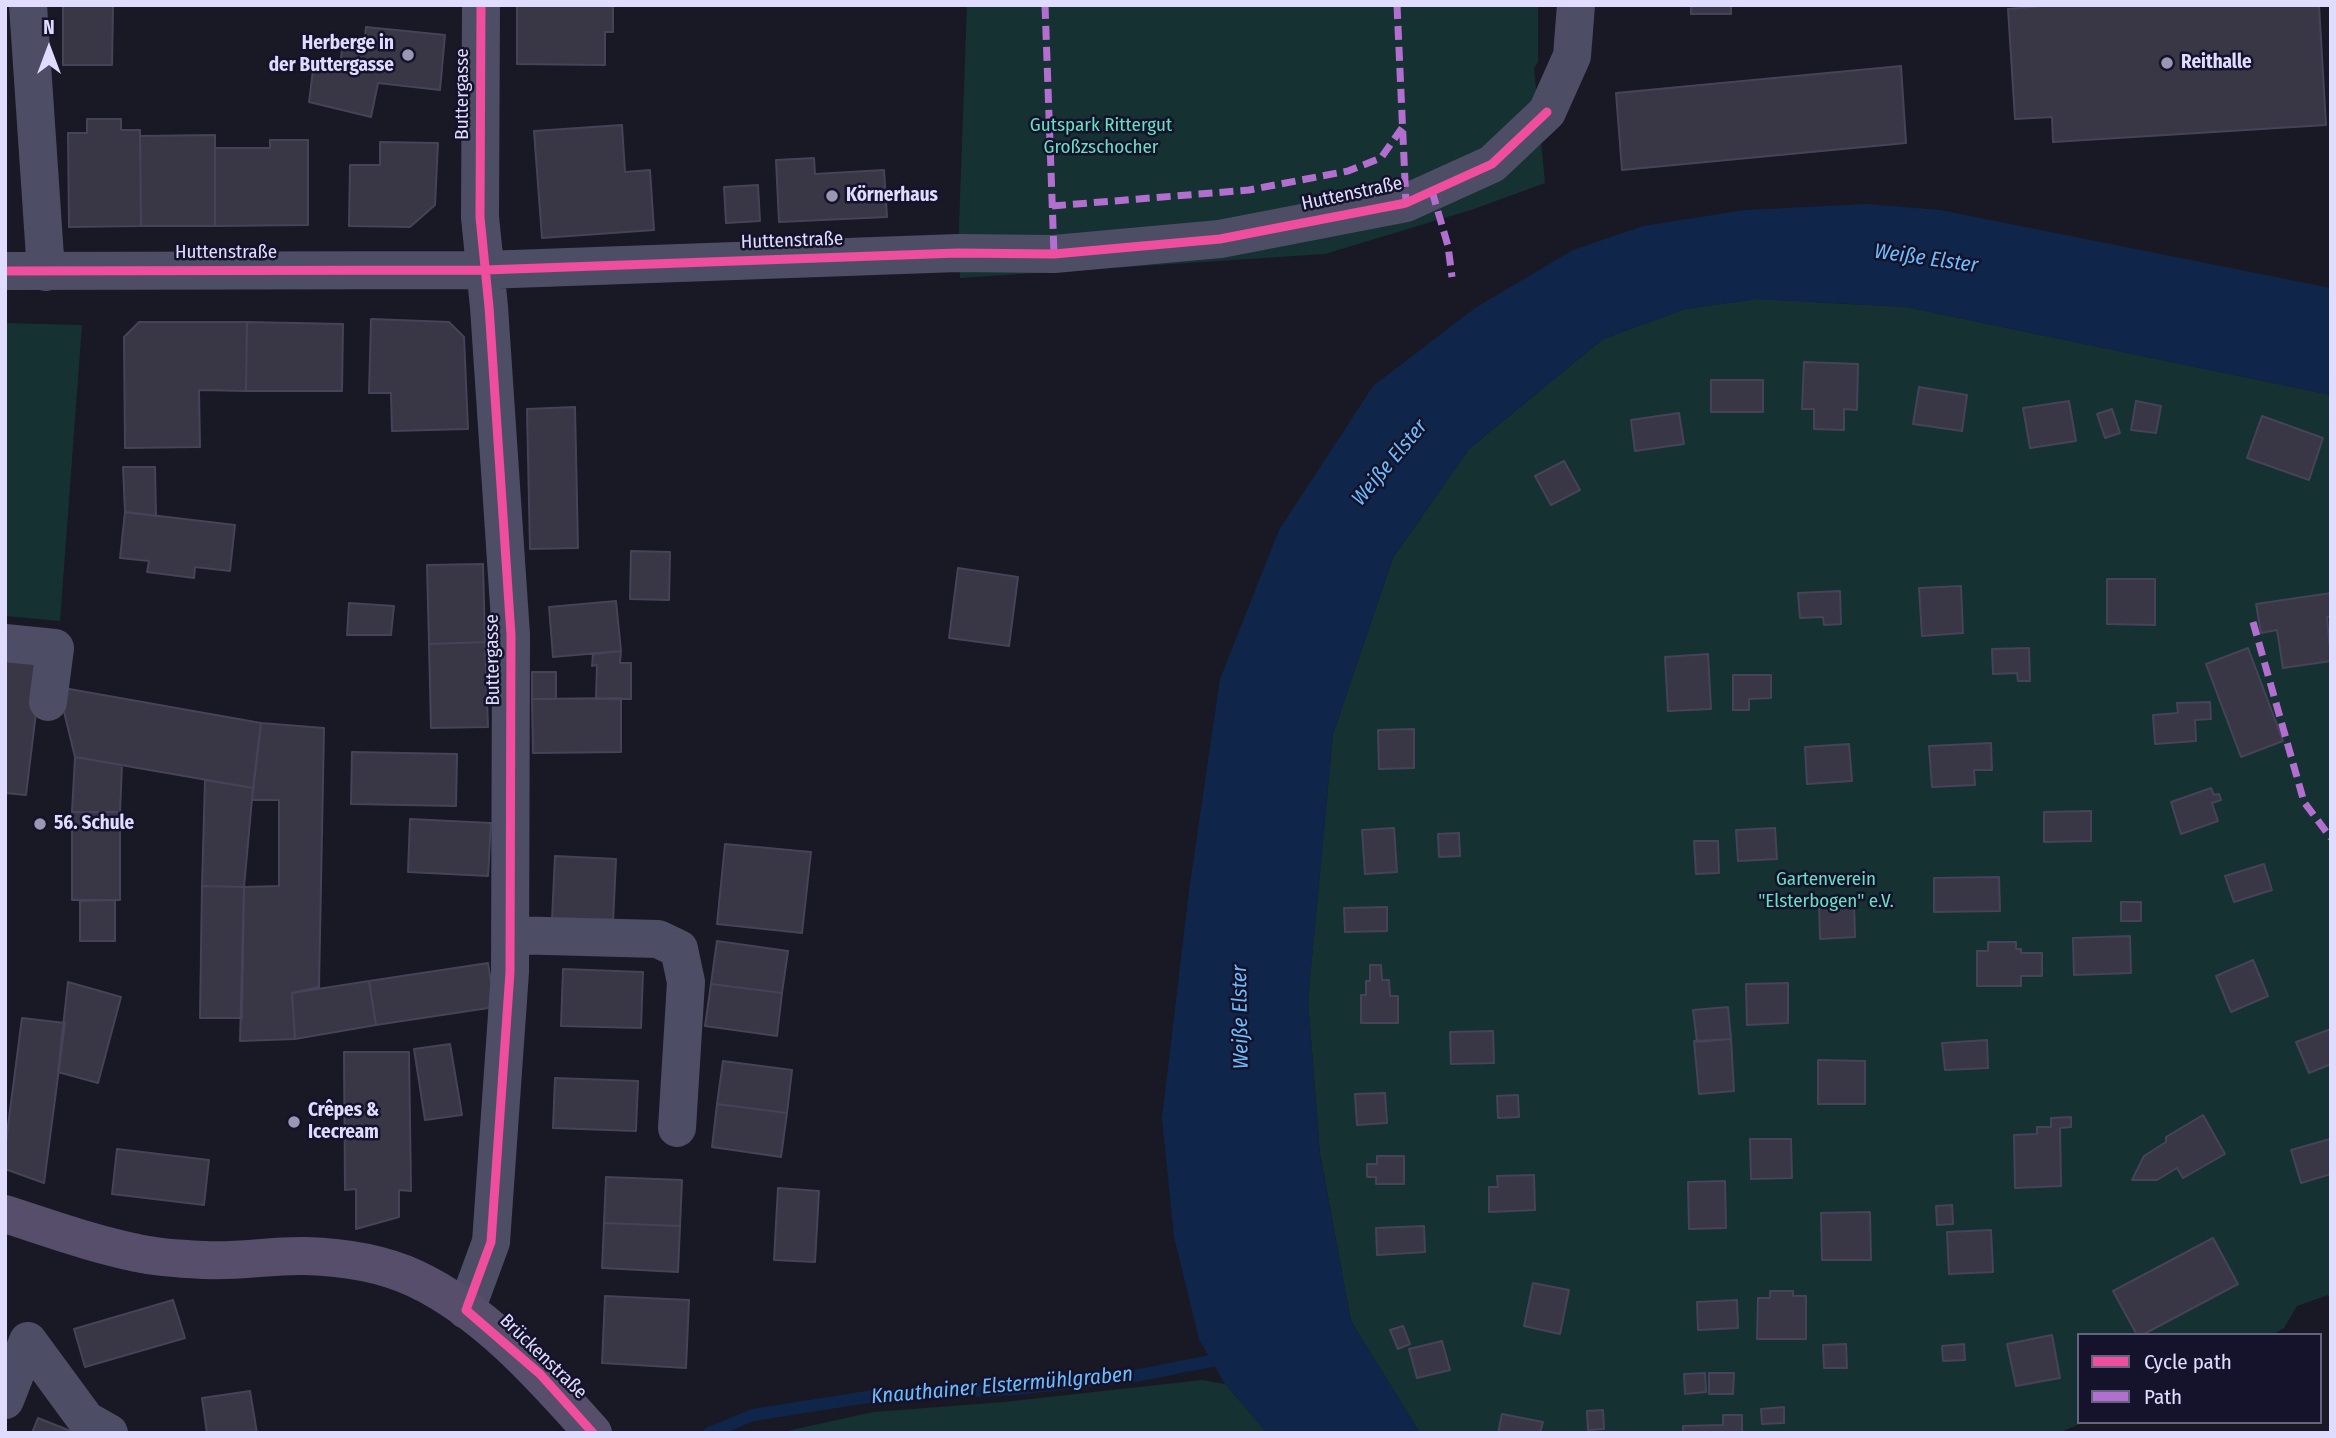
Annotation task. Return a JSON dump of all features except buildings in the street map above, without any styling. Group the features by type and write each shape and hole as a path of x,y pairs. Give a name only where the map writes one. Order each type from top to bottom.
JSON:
{"main road":[{"name":"Brückenstraße","path":"5,1214 70,1236 139,1254 208,1260 305,1256 363,1262 414,1278 466,1310 540,1374 593,1433"}],"street":[{"path":"28,5 46,272"},
{"name":"Buttergasse","path":"466,1310 491,1242 510,972 511,635 480,217 481,5"},
{"name":"Huttenstraße","path":"5,271 485,270 958,253 1054,254 1220,239 1406,203 1492,164 1547,111 1572,57 1576,5"},
{"path":"5,642 55,648 48,702"},
{"path":"510,935 658,939 679,949 686,982 677,1128"},
{"path":"5,1400 28,1341 86,1420 109,1433"}],"green space":[{"name":"Gutspark Rittergut Großzschocher","path":"967,5 1538,5 1538,62 1534,68 1545,183 1474,209 1325,254 960,278 959,226"},
{"name":"Gartenverein \"Elsterbogen\" e.V.","path":"1757,299 1906,307 2331,395 2331,1300 2328,1295 2297,1306 2284,1328 2275,1333 2077,1333 2077,1424 2080,1424 2058,1433 1420,1433 1351,1321 1320,1154 1308,1000 1333,734 1393,558 1469,449 1603,339 1685,309"},
{"path":"5,323 82,325 60,621 5,616"},
{"path":"1202,1380 1225,1384 1267,1433 778,1433 873,1412 1004,1402"}],"water":[{"name":"Weiße Elster","path":"1866,204 1940,210 2331,288 2331,395 1906,307 1757,299 1685,309 1603,339 1469,449 1393,558 1333,734 1308,1000 1320,1155 1351,1321 1420,1433 1267,1433 1225,1384 1199,1339 1174,1237 1162,1118 1189,891 1220,679 1279,530 1373,386 1475,308 1573,250 1643,226 1745,210"}],"waterway":[{"name":"Knauthainer Elstermühlgraben","path":"709,1433 753,1415 874,1396 1014,1389 1135,1376 1226,1358"}],"marked path":[{"path":"1045,5 1054,254"},
{"path":"1397,5 1406,203"},
{"path":"1052,206 1249,190 1348,171 1381,158 1402,128"},
{"path":"1432,191 1448,246 1452,277"},
{"path":"2253,622 2304,802 2331,838"}],"cycle path":[{"path":"481,5 480,217 489,307 511,635 510,972 491,1242 466,1310 540,1374 593,1433"},
{"path":"5,271 485,270 958,253 1054,254 1220,239 1406,203 1492,164 1547,112"}],"place":[{"name":"Herberge in der Buttergasse","path":"408,55"},
{"name":"Reithalle","path":"2167,63"},
{"name":"Körnerhaus","path":"832,196"},
{"name":"56. Schule","path":"40,824"},
{"name":"Crêpes & Icecream","path":"294,1122"}]}
